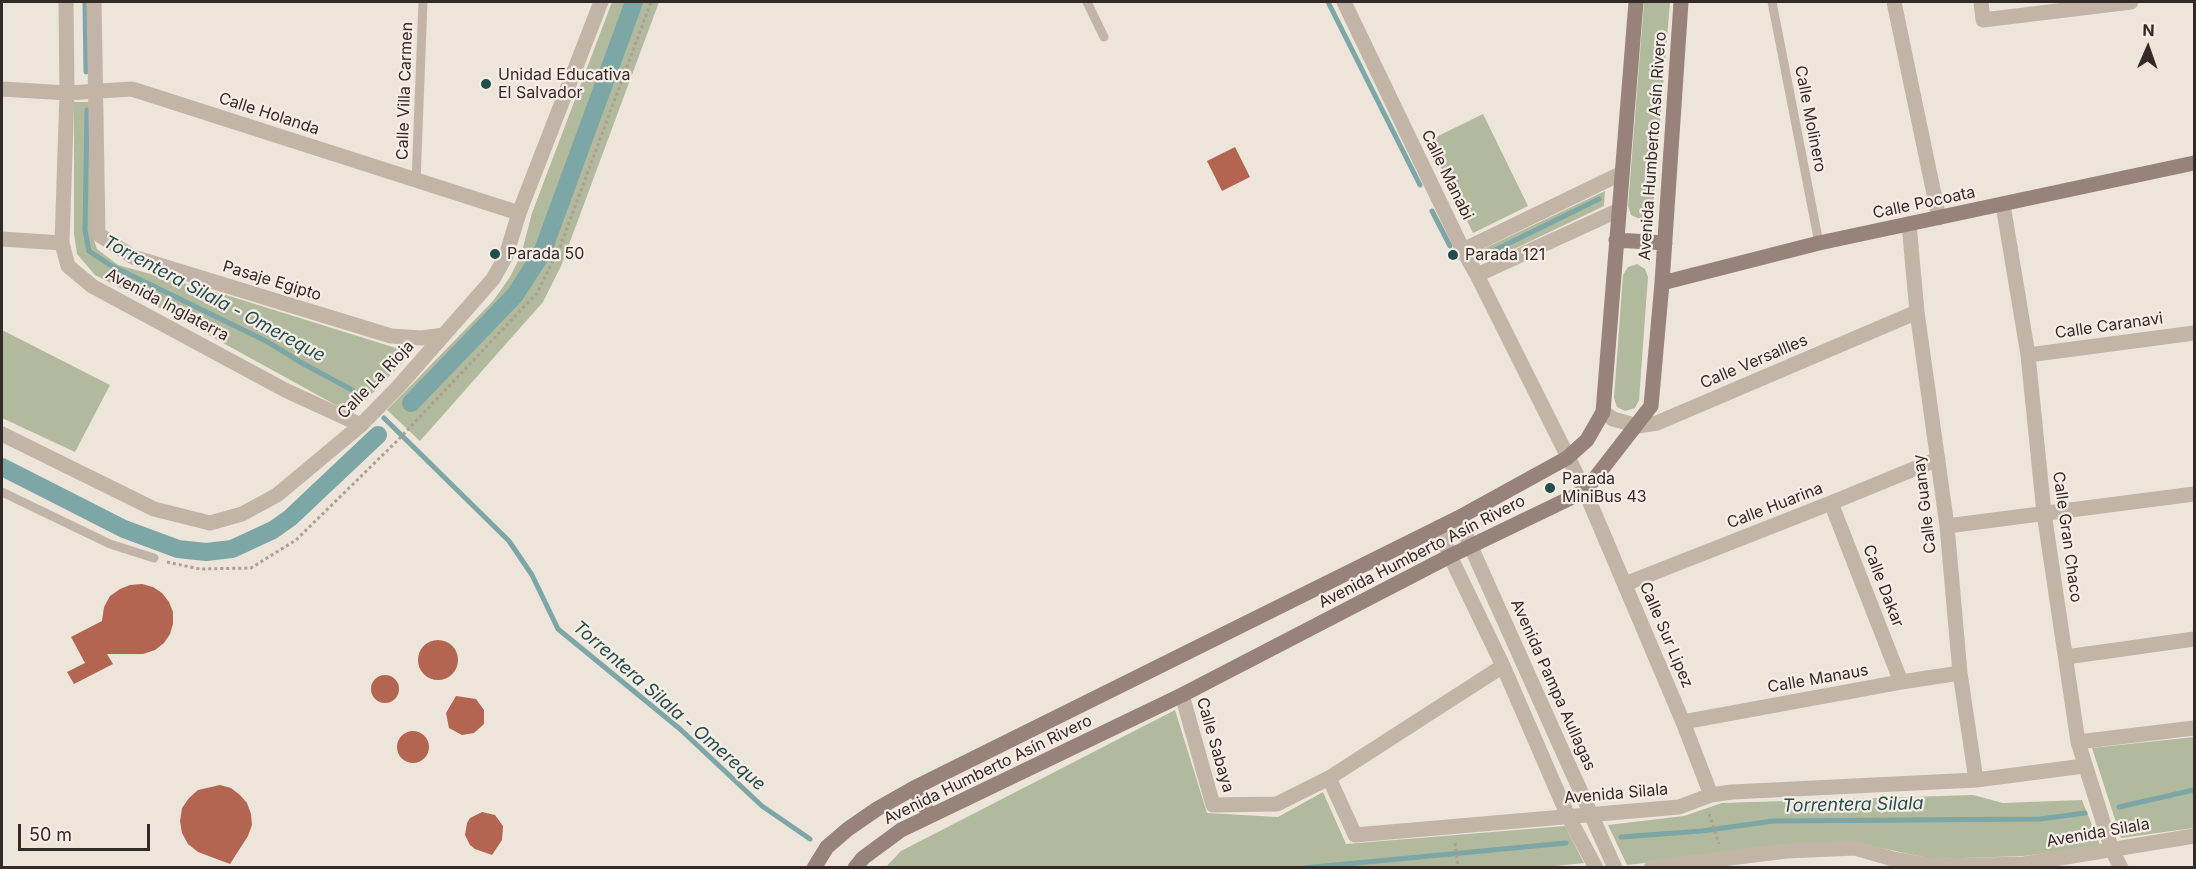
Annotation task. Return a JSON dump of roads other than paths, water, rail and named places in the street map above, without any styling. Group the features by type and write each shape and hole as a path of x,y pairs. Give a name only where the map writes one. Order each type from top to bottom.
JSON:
{"street":[{"name":"Avenida Inglaterra","path":"66,2 67,93 62,243 68,266 92,286 285,390 361,425"},
{"path":"94,2 95,90"},
{"name":"Calle La Rioja","path":"2,435 154,509 210,523 242,514 277,495 361,425 399,386 494,279 506,256 519,213 601,2"},
{"name":"Calle Manabi","path":"1344,2 1463,250 1478,275 1585,491"},
{"name":"Avenida Humberto Asín Rivero","path":"814,867 827,847 848,829 914,788 1458,518 1567,458 1587,440 1603,412 1636,2"},
{"name":"Avenida Humberto Asín Rivero","path":"855,867 863,858 901,830 1182,694 1450,556 1585,491 1638,426 1651,406 1665,243 1681,2"},
{"path":"1894,2 1939,218"},
{"path":"1981,2 1983,20 2131,2"},
{"name":"Calle Holanda","path":"2,90 67,93 132,88 519,213"},
{"name":"Pasaje Egipto","path":"95,90 98,234 133,257 391,336 421,338 444,335"},
{"name":"Calle Pocoata","path":"1662,283 1819,243 2194,163"},
{"path":"1463,250 1622,173"},
{"name":"Calle Gran Chaco","path":"2003,205 2028,355 2044,513 2078,742 2112,850 2121,867"},
{"path":"1478,275 1619,210"},
{"name":"Calle Guanay","path":"1909,224 1917,312 1947,526 1960,673 1976,780"},
{"path":"2,239 62,243"},
{"path":"1616,240 1665,243"},
{"name":"Calle Versallles","path":"1638,426 1657,423 1917,312"},
{"name":"Calle Caranavi","path":"2028,355 2194,333"},
{"path":"1603,412 1613,420 1638,426"},
{"name":"Calle Huarina","path":"1625,584 1938,459"},
{"name":"Calle Sur Lipez","path":"1585,491 1683,722 1711,795"},
{"path":"1947,526 2194,494"},
{"name":"Calle Dakar","path":"1831,503 1901,682"},
{"name":"Avenida Pampa Aullagas","path":"1458,518 1615,867"},
{"path":"1438,527 1503,666 1568,816 1596,867"},
{"path":"2066,657 2194,639"},
{"path":"1329,778 1503,666"},
{"name":"Calle Manaus","path":"1683,722 1960,673"},
{"name":"Calle Sabaya","path":"1182,694 1213,805 1277,804 1329,778"},
{"path":"2078,742 2194,728"},
{"name":"Avenida Silala","path":"1329,778 1355,835 1679,807 1711,795 1732,792 1976,780 2084,766"},
{"path":"914,788 930,816"},
{"name":"Avenida Silala","path":"1651,867 1786,851 1855,848 1894,863 1933,866 2024,866 2194,836"}],"lane":[{"name":"Calle Villa Carmen","path":"416,181 423,2"},
{"path":"1087,2 1104,38"},
{"name":"Calle Molinero","path":"1772,2 1819,243"},
{"path":"2,492 110,544 153,558"}],"waterway":[{"name":"Torrentera Silala - Omereque","path":"85,2 86,72"},
{"path":"411,403 515,295 542,253 634,2"},
{"path":"1328,2 1420,185"},
{"name":"Torrentera Silala - Omereque","path":"87,110 85,230 89,251 110,265 266,341 352,390"},
{"path":"1489,253 1599,199"},
{"path":"1432,211 1450,246"},
{"name":"Torrentera Silala - Omereque","path":"384,418 509,541 532,575 558,629 680,729 762,806 810,839"},
{"path":"2,467 124,529 178,549 206,552 232,549 273,530 290,518 378,435"},
{"name":"Torrentera Silala","path":"2119,807 2194,790"},
{"name":"Torrentera Silala","path":"1621,837 1702,831 1773,821 2040,819 2085,813"},
{"name":"Torrentera Silala","path":"1304,868 1566,843"}],"place":[{"name":"Unidad Educativa El Salvador","path":"486,84"},
{"name":"Parada 50","path":"495,254"},
{"name":"Parada 121","path":"1453,255"},
{"name":"Parada MiniBus 43","path":"1550,488"}]}
